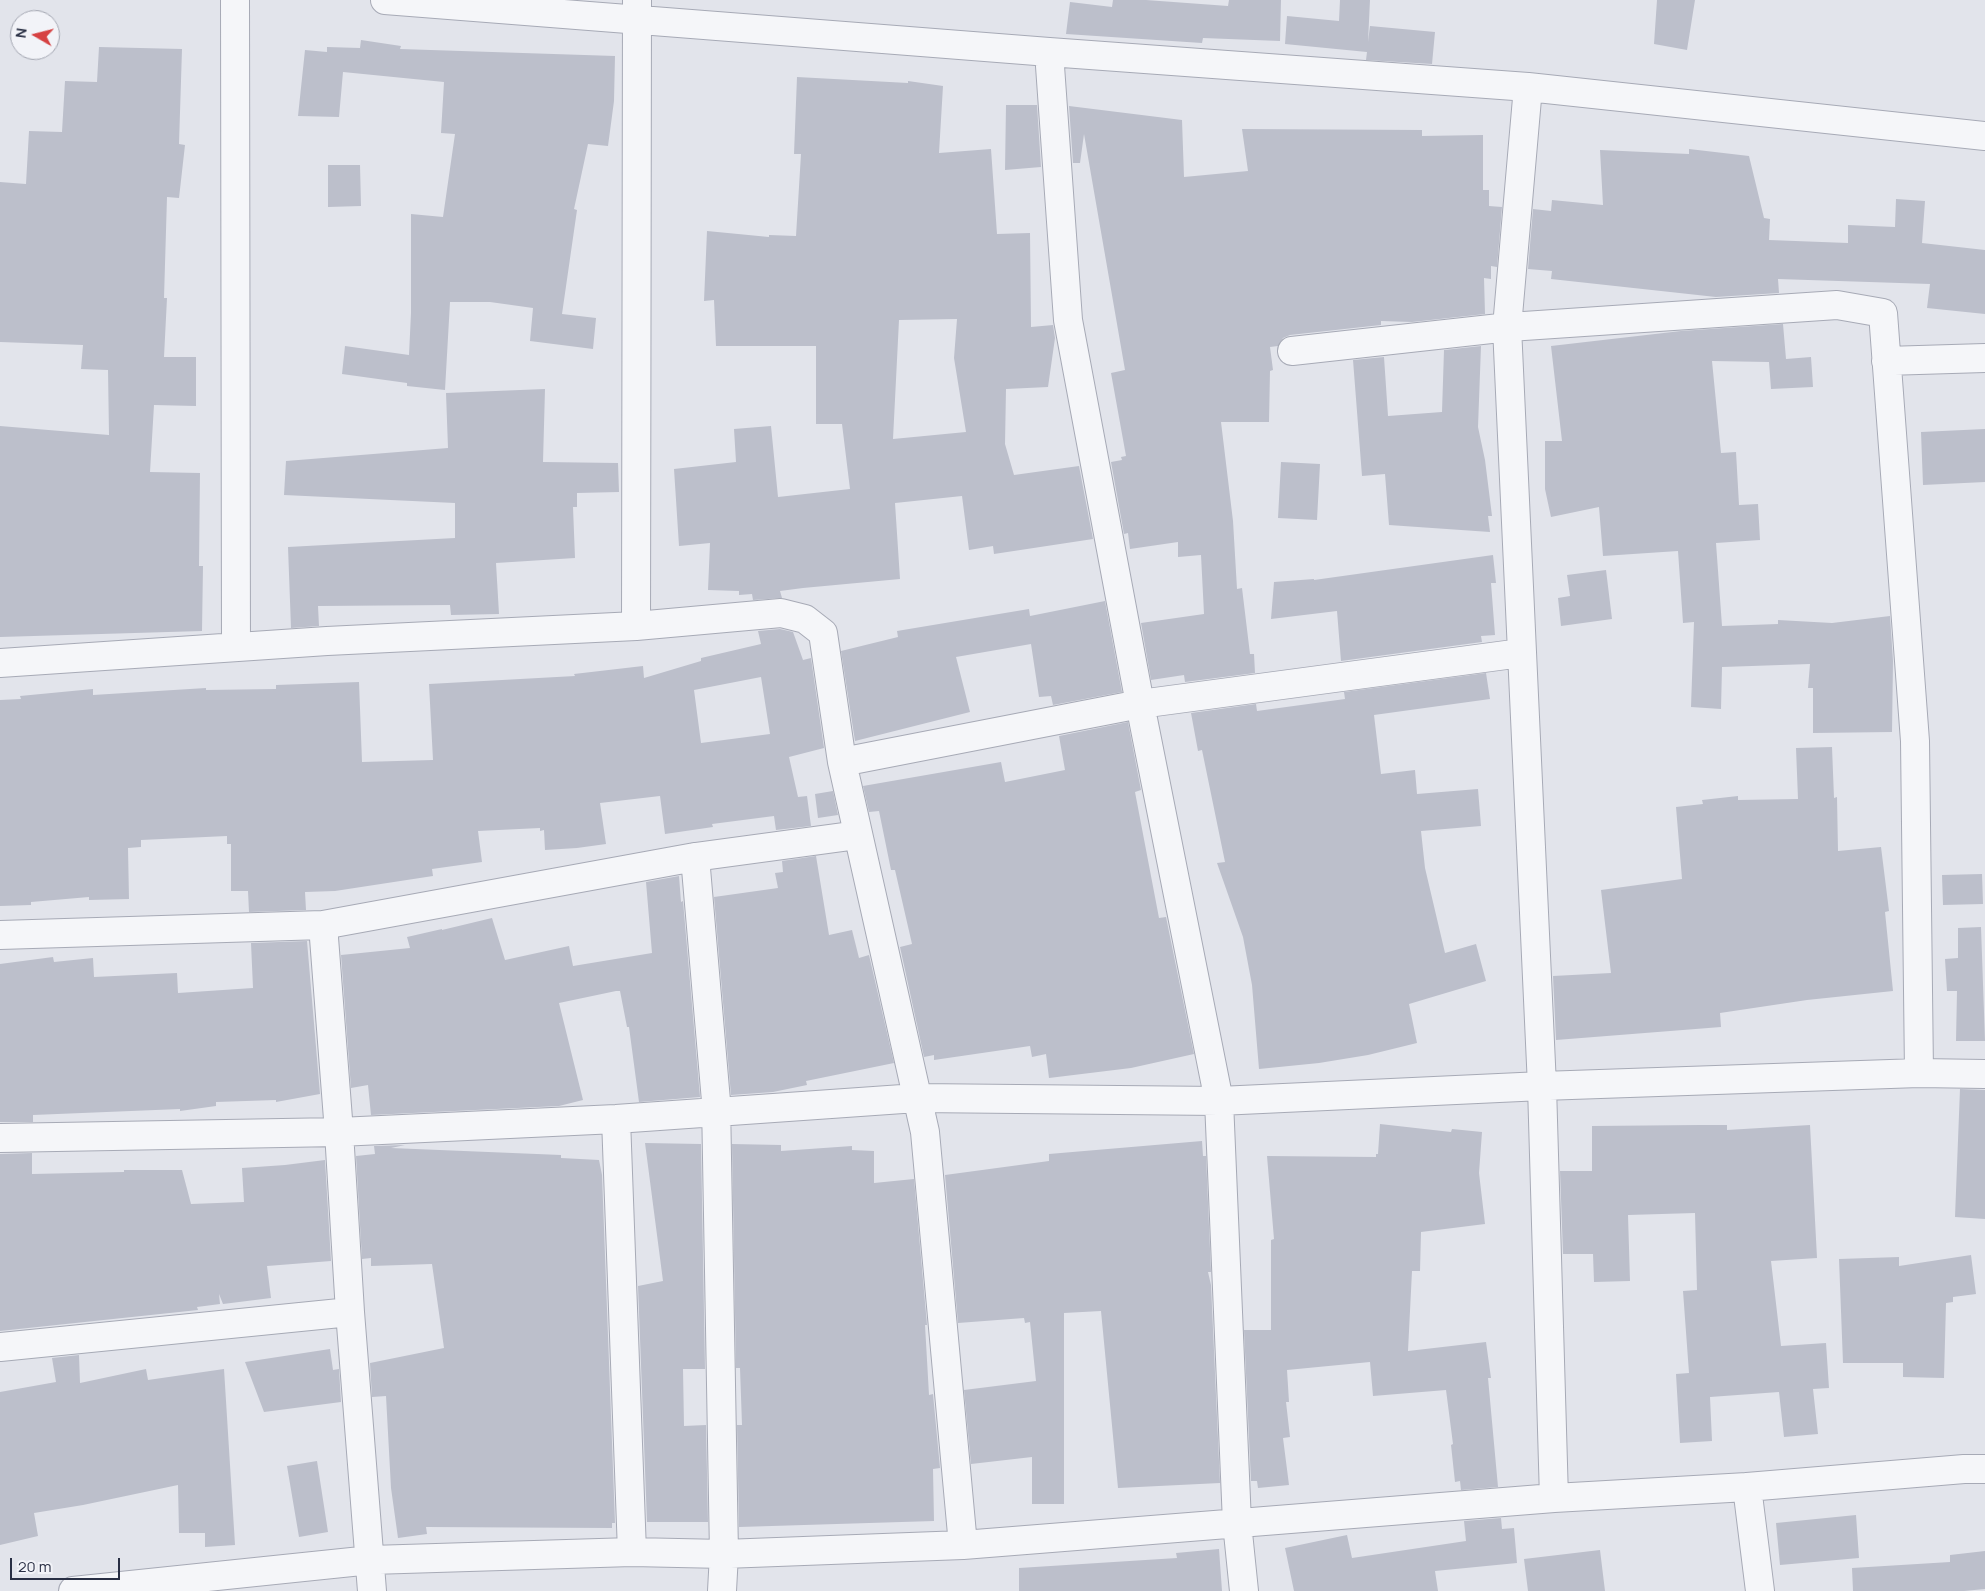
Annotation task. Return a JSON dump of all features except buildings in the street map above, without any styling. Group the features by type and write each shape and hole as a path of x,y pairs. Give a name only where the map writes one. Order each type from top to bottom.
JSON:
{"street":[{"path":"235,0 236,646"},
{"path":"385,0 637,10 1049,52 1528,87 1985,136"},
{"path":"636,626 637,10"},
{"path":"1049,52 1068,320 1140,704 1219,1101 1237,1523 1244,1591"},
{"path":"1528,87 1507,327 1542,1086 1554,1498"},
{"path":"1292,350 1507,327 1837,305 1883,313 1914,741 1919,1073"},
{"path":"1886,361 1985,358"},
{"path":"0,663 236,646 636,626 781,613 805,619 823,633 842,762 925,1132 963,1546"},
{"path":"842,762 1140,704 1522,653"},
{"path":"0,935 324,926 696,857 858,835"},
{"path":"696,857 716,1113 724,1554 722,1591"},
{"path":"324,926 350,1312 372,1591"},
{"path":"0,1138 339,1132 616,1119 917,1098 1219,1101 1542,1086 1919,1073 1985,1074"},
{"path":"616,1119 632,1552"},
{"path":"0,1348 350,1312"},
{"path":"73,1591 371,1560 632,1552 724,1554 963,1546 1554,1498 1746,1487 1964,1469 1985,1469"},
{"path":"1746,1487 1760,1591"}]}
